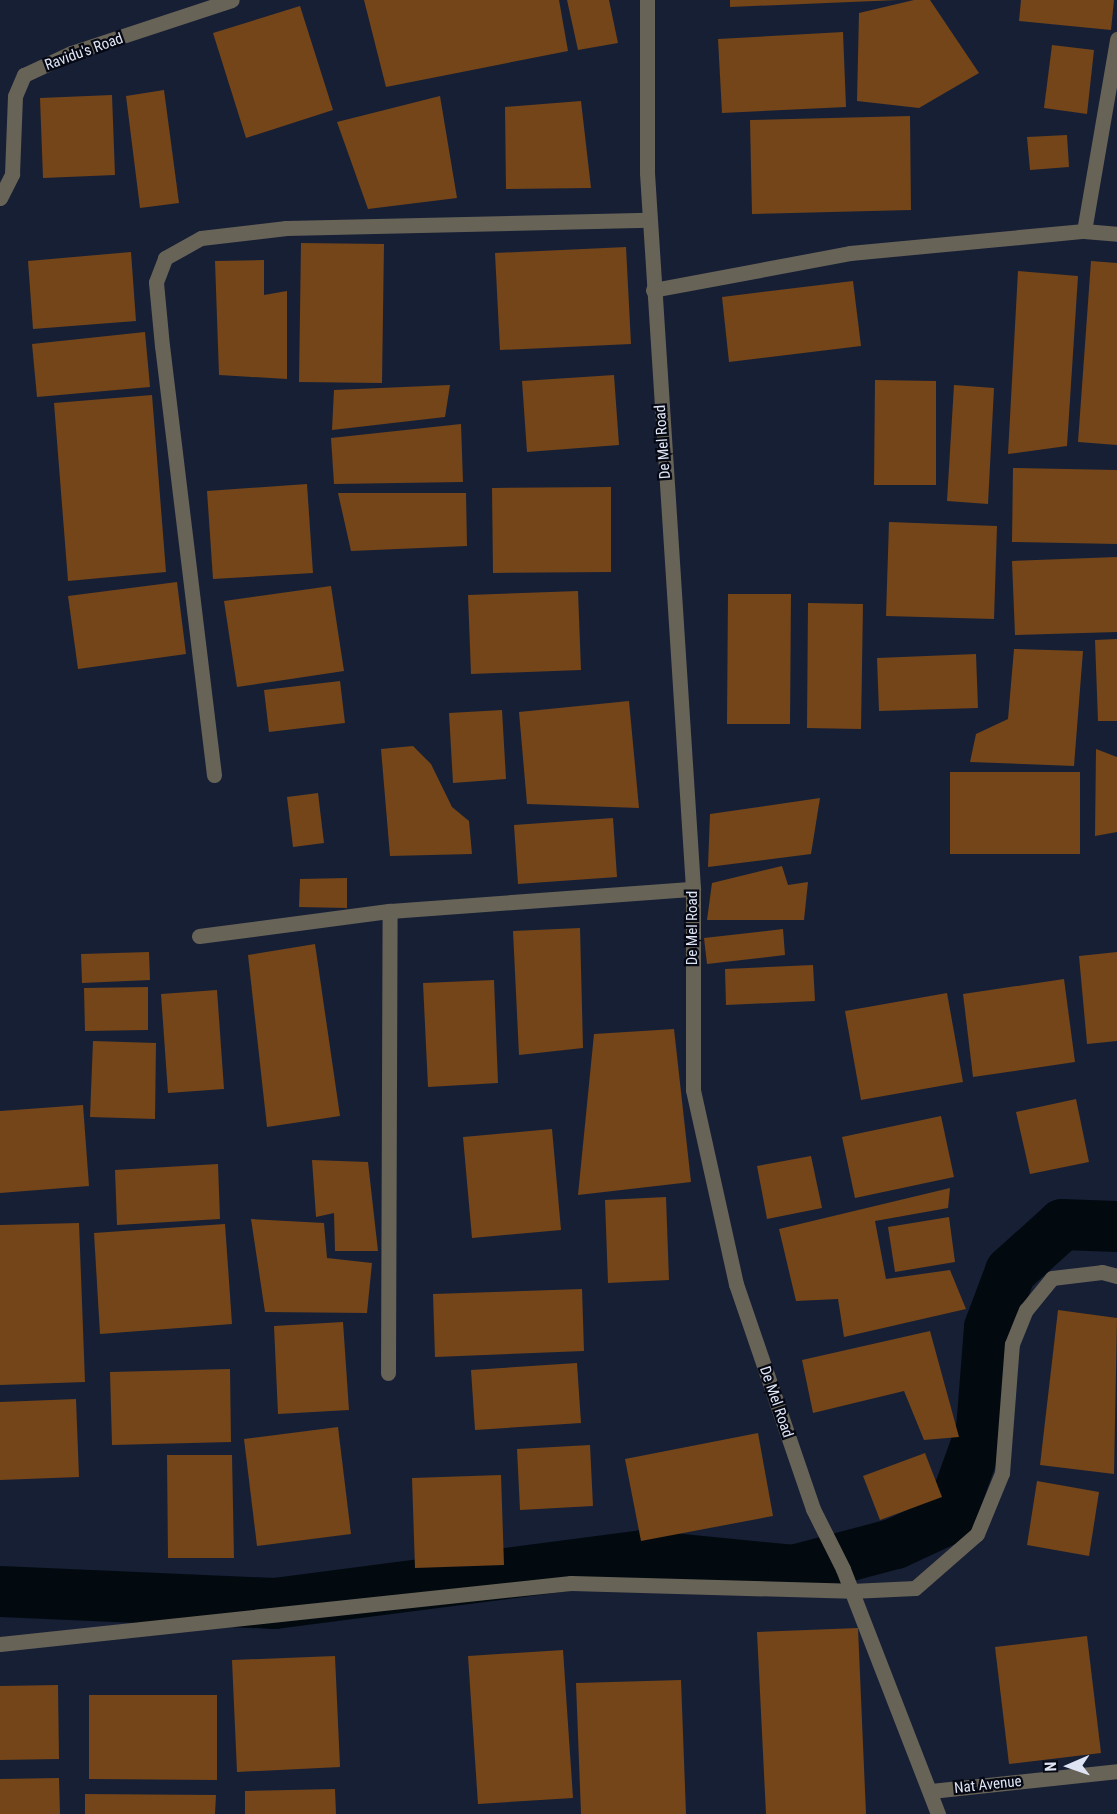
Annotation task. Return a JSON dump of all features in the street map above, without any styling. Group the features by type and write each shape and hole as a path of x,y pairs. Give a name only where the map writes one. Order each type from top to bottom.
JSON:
{"street":[{"name":"Ravidu's Road","path":"0,198 12,174 15,96 24,75 71,53 232,0"},
{"name":"De Mel Road","path":"646,0 649,220 693,889 693,1090 736,1284 813,1509 843,1569 938,1814"},
{"path":"1084,231 1117,39"},
{"path":"214,775 162,346 156,282 165,258 201,238 286,228 649,220"},
{"path":"653,290 850,254 1084,231 1117,234"},
{"path":"199,936 390,910 693,889"},
{"path":"388,1373 390,910"},
{"path":"0,1644 571,1583 852,1591 915,1588 977,1534 1002,1473 1012,1344 1026,1310 1052,1278 1102,1272 1117,1276"},
{"name":"Nat Avenue","path":"931,1791 1117,1771"}],"building":[{"path":"364,0 559,0 568,51 386,87"},
{"path":"567,0 609,0 618,43 578,50"},
{"path":"730,0 898,0 730,7"},
{"path":"914,0 930,0 979,73 919,108 857,101 859,13"},
{"path":"1021,0 1114,0 1111,30 1019,21"},
{"path":"300,6 333,110 246,138 213,33"},
{"path":"843,32 846,107 722,113 718,39"},
{"path":"1052,45 1094,50 1087,114 1044,108"},
{"path":"164,90 179,203 140,208 126,96"},
{"path":"112,95 115,175 43,178 40,98"},
{"path":"440,96 457,198 368,209 337,122"},
{"path":"581,101 591,188 506,189 505,107"},
{"path":"910,116 911,210 752,214 750,120"},
{"path":"1067,135 1069,167 1030,170 1027,137"},
{"path":"301,243 384,244 382,383 299,382"},
{"path":"626,247 631,344 500,350 495,253"},
{"path":"131,252 136,321 33,329 28,261"},
{"path":"264,260 264,295 287,291 287,379 219,375 215,261"},
{"path":"1091,261 1117,263 1117,445 1078,442"},
{"path":"1018,271 1078,276 1067,446 1008,454"},
{"path":"853,281 861,346 729,362 722,297"},
{"path":"145,332 150,387 37,397 32,344"},
{"path":"614,375 619,445 527,452 522,381"},
{"path":"875,380 936,381 936,485 874,485"},
{"path":"450,385 445,417 332,430 334,390"},
{"path":"954,385 994,388 988,504 947,501"},
{"path":"152,395 166,572 68,581 54,403"},
{"path":"461,424 463,482 334,484 331,438"},
{"path":"1013,468 1117,470 1117,544 1012,542"},
{"path":"307,484 313,573 213,579 207,491"},
{"path":"611,487 611,572 493,573 492,488"},
{"path":"338,493 466,493 467,546 351,551"},
{"path":"889,522 997,526 994,619 886,616"},
{"path":"1117,557 1117,632 1015,635 1012,561"},
{"path":"177,582 186,654 78,669 68,596"},
{"path":"331,586 344,671 237,687 224,601"},
{"path":"578,591 581,670 471,674 468,595"},
{"path":"728,594 791,594 790,724 727,724"},
{"path":"808,603 863,604 861,729 807,728"},
{"path":"1117,639 1117,721 1098,721 1095,640"},
{"path":"1014,649 1083,651 1074,766 970,762 976,734 1008,719"},
{"path":"976,654 978,708 879,711 877,658"},
{"path":"340,681 345,723 269,732 264,690"},
{"path":"629,701 639,808 527,804 519,712"},
{"path":"502,710 506,779 453,783 449,713"},
{"path":"413,746 431,764 452,807 469,821 472,854 390,856 381,749"},
{"path":"1096,749 1117,757 1117,832 1095,836"},
{"path":"950,772 1080,772 1080,854 950,854"},
{"path":"318,793 324,843 293,847 287,797"},
{"path":"820,798 811,854 708,867 710,814"},
{"path":"613,818 617,877 518,884 514,825"},
{"path":"782,866 788,885 808,882 804,920 707,920 712,883"},
{"path":"347,878 347,908 299,907 300,879"},
{"path":"580,928 583,1048 519,1055 513,931"},
{"path":"783,929 785,955 707,964 704,938"},
{"path":"315,944 340,1116 267,1127 248,955"},
{"path":"149,952 150,980 82,983 81,954"},
{"path":"1117,952 1117,1041 1087,1044 1079,956"},
{"path":"813,965 815,1001 726,1005 725,969"},
{"path":"1064,979 1075,1062 973,1077 963,994"},
{"path":"494,980 498,1083 428,1087 423,983"},
{"path":"148,987 148,1030 85,1031 84,988"},
{"path":"217,990 224,1089 168,1093 161,994"},
{"path":"947,993 963,1082 861,1100 845,1011"},
{"path":"674,1029 691,1182 578,1195 594,1034"},
{"path":"93,1041 156,1043 155,1119 90,1117"},
{"path":"1076,1099 1089,1162 1030,1174 1016,1112"},
{"path":"83,1105 89,1186 0,1193 0,1111"},
{"path":"941,1116 954,1177 855,1198 842,1137"},
{"path":"552,1129 561,1230 472,1238 463,1137"},
{"path":"811,1156 822,1208 767,1219 757,1166"},
{"path":"312,1160 368,1162 378,1251 335,1251 334,1213 316,1217"},
{"path":"218,1164 220,1219 117,1225 115,1170"},
{"path":"950,1188 948,1208 875,1221 886,1279 950,1270 966,1309 844,1337 838,1299 796,1301 779,1229"},
{"path":"666,1197 669,1280 608,1283 605,1200"},
{"path":"949,1217 955,1262 895,1272 888,1227"},
{"path":"251,1219 324,1223 327,1258 372,1263 367,1313 265,1312"},
{"path":"79,1223 85,1382 0,1385 0,1225"},
{"path":"225,1224 232,1324 100,1334 94,1233"},
{"path":"582,1289 584,1351 435,1357 433,1294"},
{"path":"1058,1310 1117,1318 1114,1474 1040,1465"},
{"path":"343,1322 349,1410 278,1414 274,1326"},
{"path":"930,1331 959,1437 924,1440 904,1391 813,1413 802,1360"},
{"path":"577,1363 581,1423 475,1430 471,1370"},
{"path":"230,1369 231,1442 112,1445 110,1372"},
{"path":"76,1399 79,1477 0,1480 0,1402"},
{"path":"338,1427 351,1534 257,1546 244,1439"},
{"path":"758,1433 773,1516 641,1541 625,1459"},
{"path":"590,1445 593,1506 520,1510 517,1449"},
{"path":"925,1453 942,1497 880,1520 863,1476"},
{"path":"167,1455 232,1455 234,1558 168,1558"},
{"path":"501,1475 504,1565 415,1568 412,1478"},
{"path":"1037,1481 1099,1492 1089,1556 1027,1545"},
{"path":"858,1628 866,1814 766,1814 757,1632"},
{"path":"1087,1636 1101,1753 1009,1764 995,1647"},
{"path":"563,1650 573,1798 478,1804 468,1656"},
{"path":"335,1656 340,1767 237,1772 232,1660"},
{"path":"681,1680 686,1814 581,1814 576,1683"},
{"path":"58,1685 59,1759 0,1760 0,1686"},
{"path":"89,1695 217,1695 217,1780 89,1779"},
{"path":"59,1778 60,1814 0,1814 0,1779"},
{"path":"335,1789 336,1814 245,1814 245,1791"},
{"path":"85,1794 216,1795 215,1814 85,1814"}],"waterway":[{"path":"0,1591 274,1603 643,1555 793,1570 895,1543 949,1518 981,1429 989,1327 1010,1271 1062,1224 1117,1226"}]}
